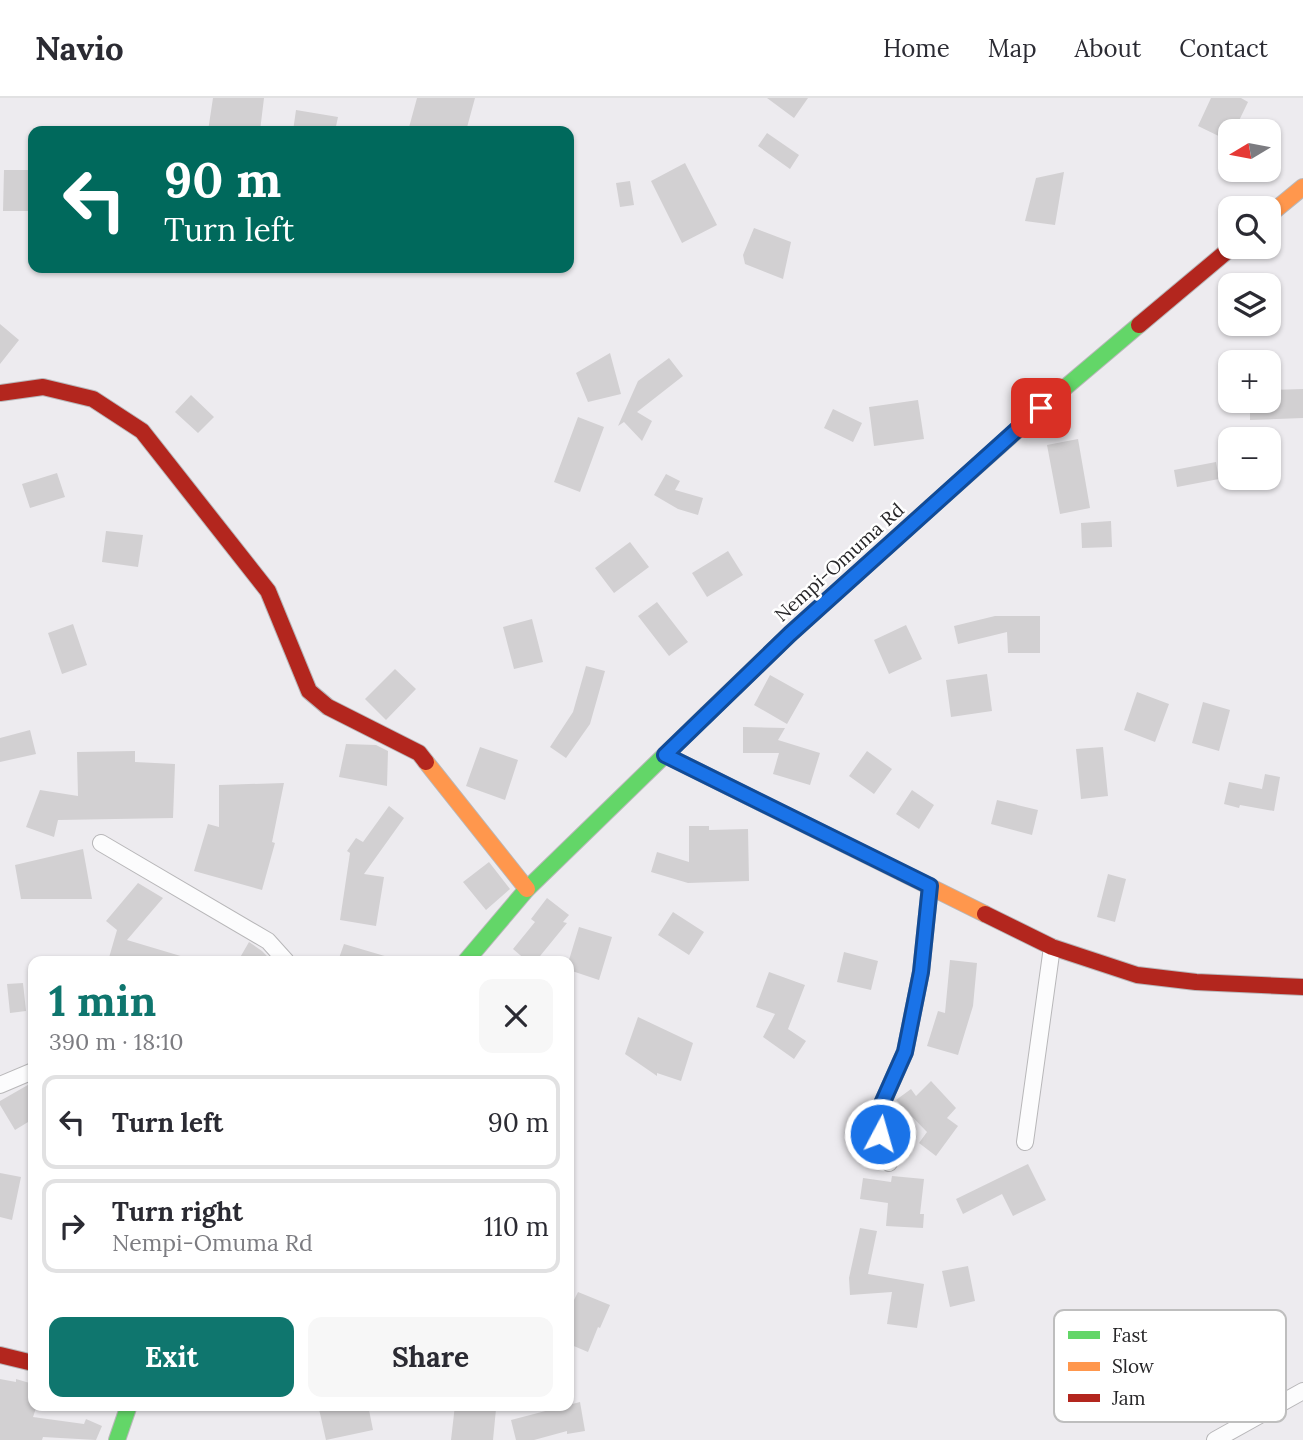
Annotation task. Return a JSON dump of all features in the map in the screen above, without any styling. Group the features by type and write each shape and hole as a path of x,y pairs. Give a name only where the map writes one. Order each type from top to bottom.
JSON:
{"street":[{"path":"1281,205 1303,187"},
{"name":"Nempi-Omuma Rd","path":"470,956 527,889 790,634 1051,400 1218,259"},
{"path":"0,393 43,387 93,399 142,431 268,591 309,691 328,707 419,753 527,889"},
{"path":"665,755 1052,947 1137,975 1196,982 1303,987"},
{"path":"101,843 268,942 281,956"},
{"path":"889,1163 880,1134 881,1106 905,1052 921,972 930,886"},
{"path":"1025,1142 1052,947"},
{"path":"0,1085 28,1073"},
{"path":"0,1355 28,1362"},
{"path":"1286,1400 1303,1391"},
{"path":"117,1440 128,1411"},
{"path":"1215,1440 1247,1422"}],"building":[{"path":"213,98 264,98 261,126 209,126"},
{"path":"417,98 475,98 467,126 409,126"},
{"path":"767,98 808,98 794,118"},
{"path":"1211,98 1241,98 1248,102 1240,119 1218,119 1218,136 1198,126"},
{"path":"296,110 338,117 336,126 294,126"},
{"path":"767,133 799,155 790,169 758,146"},
{"path":"685,163 717,225 682,243 651,181"},
{"path":"4,170 28,170 28,211 3,211"},
{"path":"1064,172 1055,225 1025,221 1036,178"},
{"path":"630,181 634,205 620,207 616,183"},
{"path":"754,228 791,242 783,279 745,264 743,255"},
{"path":"0,324 19,340 0,364"},
{"path":"610,353 621,394 588,402 576,373"},
{"path":"669,358 683,376 637,412 652,421 642,441 624,422 618,426 638,381"},
{"path":"1303,389 1303,418 1250,420 1250,413 1281,413 1281,390"},
{"path":"191,395 214,417 198,433 175,412"},
{"path":"918,400 924,439 874,446 869,407"},
{"path":"833,409 862,423 853,442 824,428"},
{"path":"578,417 604,427 580,492 554,482"},
{"path":"1078,439 1090,508 1060,514 1047,445"},
{"path":"1216,462 1218,479 1177,487 1174,470"},
{"path":"57,473 65,497 30,508 22,484"},
{"path":"666,474 680,481 675,490 703,498 698,515 678,509 654,495"},
{"path":"1111,521 1112,547 1082,548 1081,523"},
{"path":"106,531 143,535 138,567 102,562"},
{"path":"630,542 649,567 614,593 595,568"},
{"path":"728,551 743,575 707,597 692,573"},
{"path":"657,602 688,642 669,656 638,616"},
{"path":"995,616 1040,616 1040,653 1008,653 1007,632 958,644 954,626"},
{"path":"532,619 543,662 514,669 503,627"},
{"path":"73,624 87,665 62,674 48,633"},
{"path":"906,625 922,659 889,674 874,640"},
{"path":"586,666 605,671 590,724 566,758 550,747 573,712"},
{"path":"395,669 416,689 386,720 365,699"},
{"path":"987,674 992,711 951,717 946,680"},
{"path":"770,675 804,694 787,724 754,705"},
{"path":"1137,692 1169,704 1155,742 1124,730"},
{"path":"1203,702 1230,710 1219,751 1192,743"},
{"path":"743,727 785,728 778,740 820,753 810,785 773,774 779,753 743,753"},
{"path":"30,730 36,754 0,762 0,738"},
{"path":"346,744 376,745 388,751 387,786 339,777"},
{"path":"480,747 518,760 505,800 466,786"},
{"path":"1103,747 1108,796 1081,799 1076,749"},
{"path":"135,751 135,762 175,764 173,818 58,820 54,837 26,827 40,790 78,796 77,752"},
{"path":"867,751 892,769 874,794 849,776"},
{"path":"1265,774 1280,777 1274,811 1224,804 1229,782 1262,789"},
{"path":"284,783 272,842 275,843 262,890 194,871 208,824 219,827 219,785"},
{"path":"912,790 934,805 919,829 896,814"},
{"path":"997,800 1038,810 1032,835 991,824"},
{"path":"389,806 404,818 364,874 384,877 376,926 340,920 350,853 347,851 356,838 363,842"},
{"path":"689,826 709,826 709,830 748,829 749,881 688,883 651,872 657,852 689,862"},
{"path":"83,849 92,899 21,899 15,865"},
{"path":"489,862 510,889 486,910 463,882"},
{"path":"1108,874 1126,879 1115,922 1097,917"},
{"path":"138,883 163,898 127,940 181,956 109,956 117,930 106,921"},
{"path":"547,898 569,915 563,922 567,923 540,956 521,956 513,949 535,922 531,919"},
{"path":"673,912 704,932 689,955 658,935"},
{"path":"579,927 612,937 599,980 574,972 574,956 570,956"},
{"path":"249,942 267,956 241,956"},
{"path":"344,944 385,956 340,956"},
{"path":"844,952 878,961 871,990 837,982"},
{"path":"950,960 977,963 973,1006 958,1055 927,1046 938,1011 945,1013"},
{"path":"769,972 805,985 788,1029 806,1041 794,1059 763,1037 775,1014 756,1007"},
{"path":"23,983 26,1011 10,1013 7,984"},
{"path":"638,1017 693,1043 681,1081 657,1073 657,1076 625,1054"},
{"path":"931,1081 956,1108 947,1118 958,1126 936,1156 919,1143 927,1132 896,1100 911,1089 916,1096"},
{"path":"28,1085 28,1122 15,1130 0,1101"},
{"path":"1028,1164 1046,1200 1013,1216 1002,1194 963,1214 956,1199"},
{"path":"0,1173 21,1177 12,1220 0,1217"},
{"path":"892,1176 924,1179 920,1214 924,1214 923,1228 886,1226 888,1203 860,1199 863,1178 891,1182"},
{"path":"860,1228 877,1231 868,1274 924,1284 917,1328 887,1324 892,1292 850,1295 849,1278"},
{"path":"968,1266 975,1301 950,1307 942,1271"},
{"path":"578,1292 610,1305 588,1352 574,1346 574,1300"},
{"path":"0,1379 28,1383 28,1411 35,1411 33,1417 84,1424 86,1419 102,1426 96,1440 43,1437 42,1440 0,1440"},
{"path":"580,1402 585,1431 567,1434 567,1431 534,1440 516,1440 511,1420 546,1411 574,1411 574,1404"},
{"path":"319,1411 369,1411 373,1430 326,1440"},
{"path":"454,1411 496,1411 493,1440 451,1440"}],"traffic: fast":[{"path":"931,507 1139,325"},
{"path":"470,956 527,889 707,714"},
{"path":"117,1440 127,1411"}],"traffic: slow":[{"path":"1281,205 1303,187"},
{"path":"665,755 985,914"},
{"path":"426,762 527,889"}],"traffic: jam":[{"path":"1139,325 1218,259"},
{"path":"0,393 43,387 93,399 142,431 268,591 309,691 328,707 419,753 426,762"},
{"path":"707,714 790,634 931,507"},
{"path":"985,914 1052,947 1137,975 1196,982 1303,987"},
{"path":"0,1355 28,1362"}],"route":[{"path":"880,1134 881,1106 905,1052 921,972 930,886 665,755 790,634 1041,408"}]}
